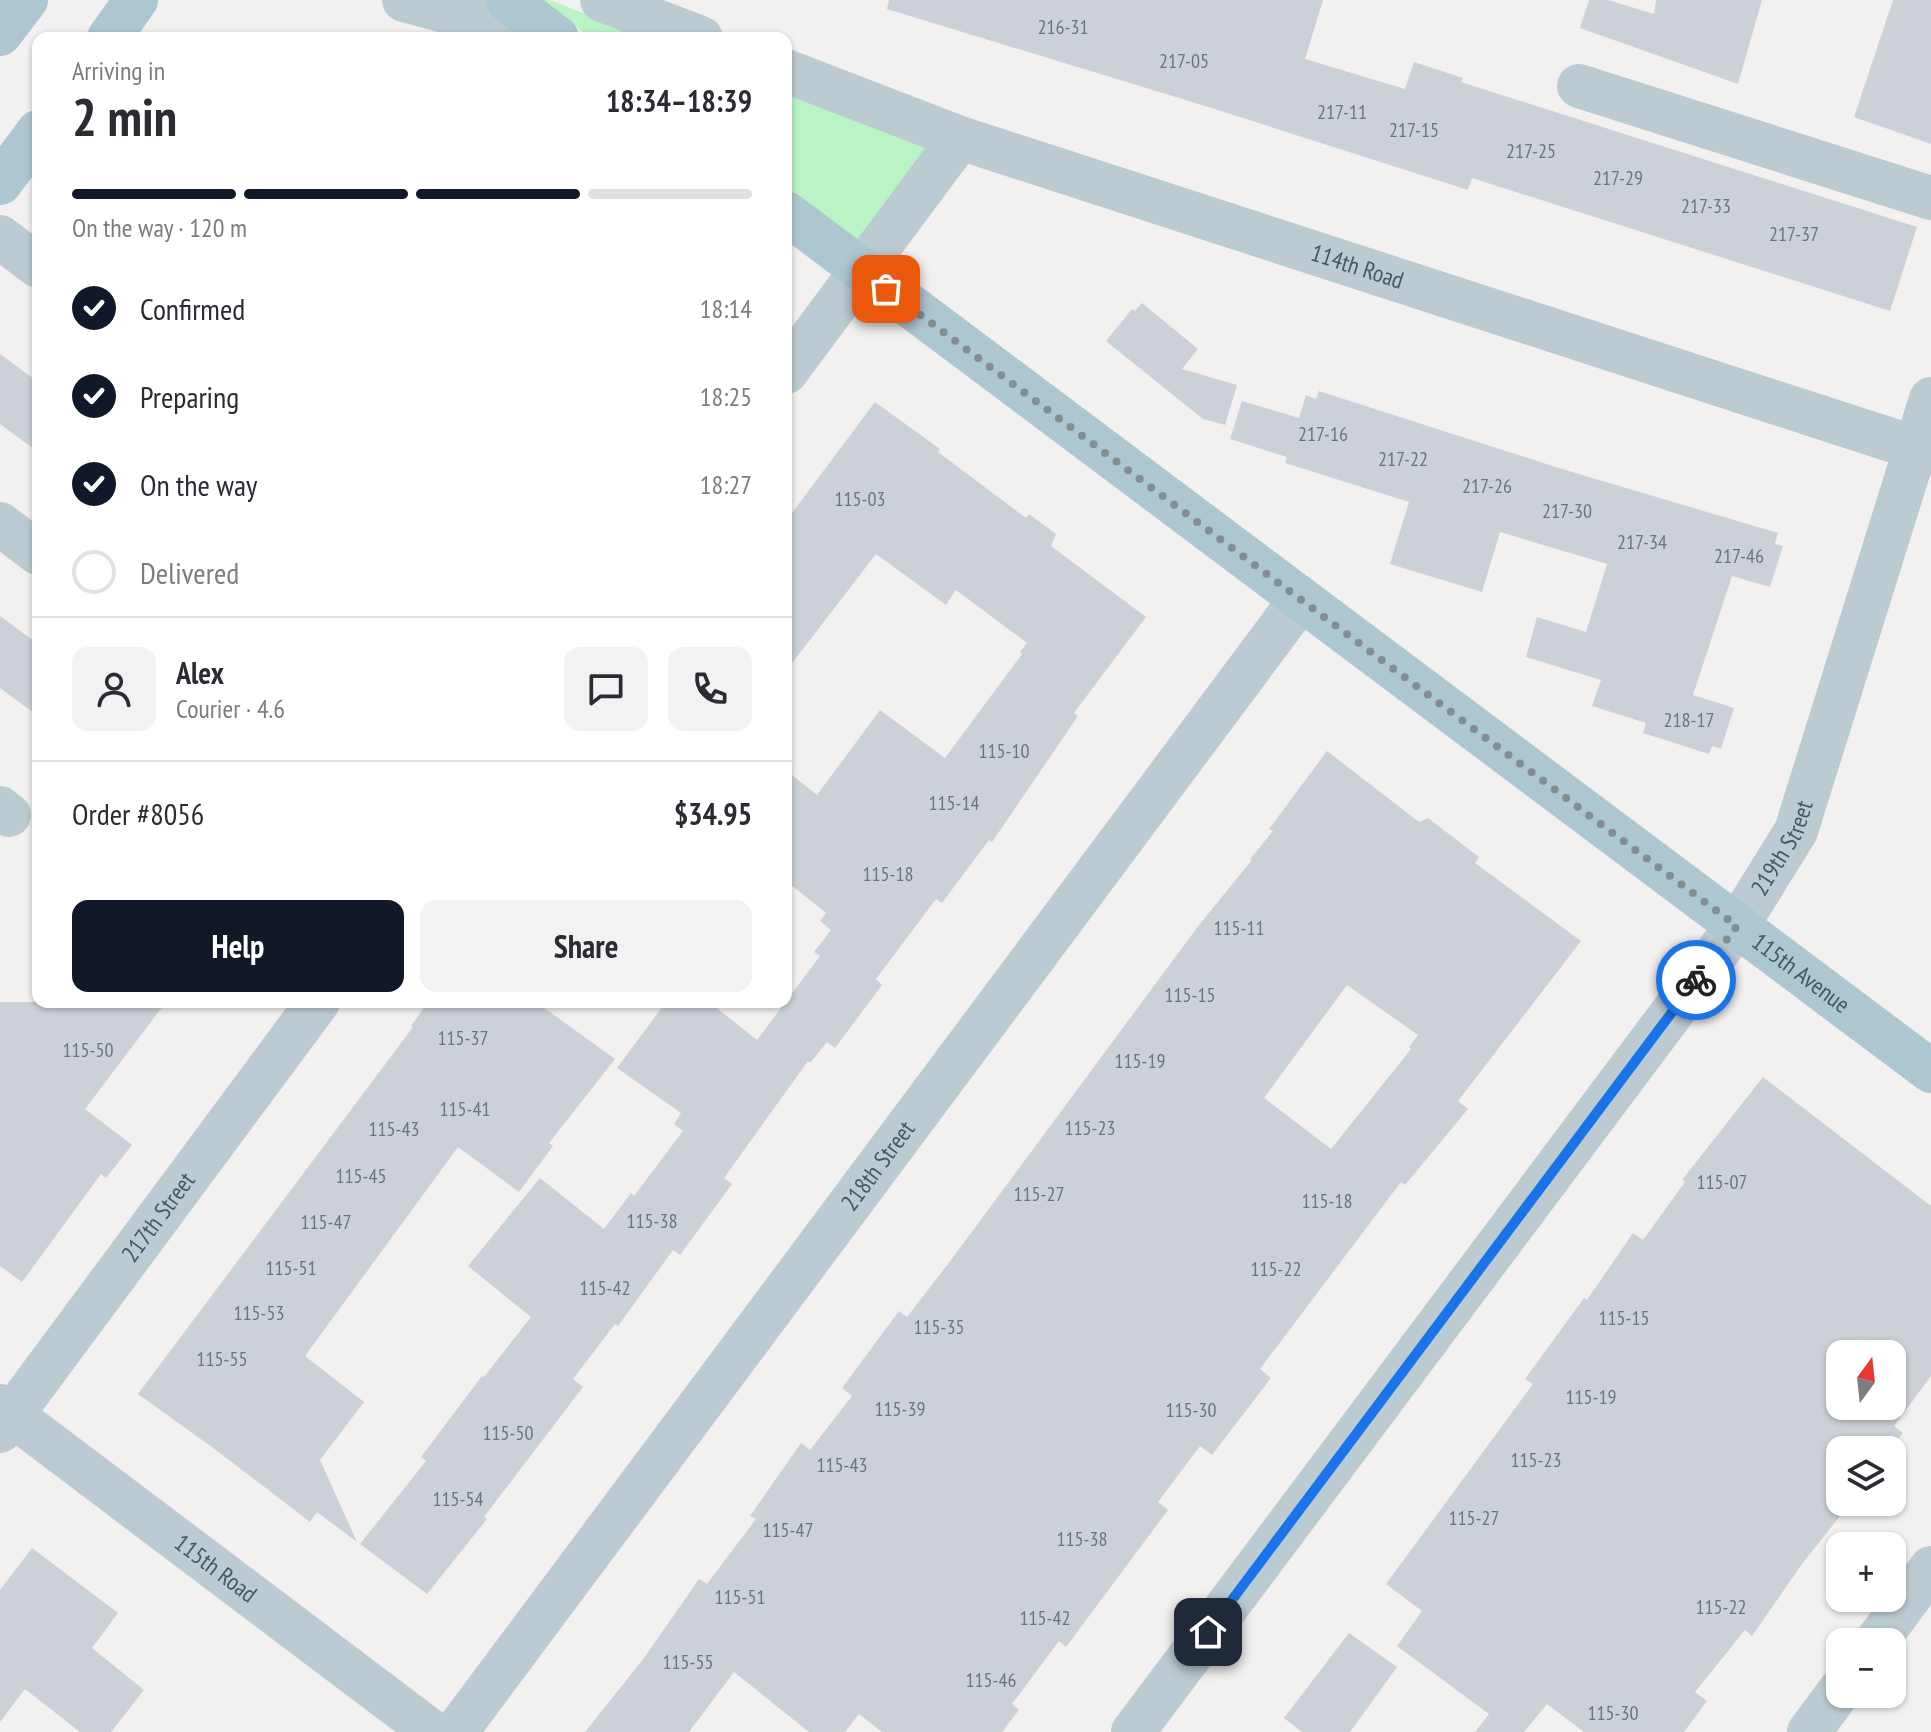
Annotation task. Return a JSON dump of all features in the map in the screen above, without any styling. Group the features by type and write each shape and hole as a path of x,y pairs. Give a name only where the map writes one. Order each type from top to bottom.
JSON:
{"main road":[{"path":"0,34 26,0"},
{"path":"113,32 136,0"},
{"path":"508,0 549,32"},
{"path":"0,183 32,140"},
{"name":"115th Avenue","path":"792,218 1931,1071"}],"street":[{"path":"404,0 522,32"},
{"path":"602,0 685,32"},
{"name":"114th Road","path":"792,73 960,138 1923,450"},
{"path":"1579,86 1931,198"},
{"path":"792,364 960,138"},
{"path":"0,237 32,261"},
{"name":"219th Street","path":"1133,1732 1737,926 1796,831 1923,450 1931,399"},
{"path":"0,524 32,548"},
{"name":"218th Street","path":"456,1732 1301,599"},
{"name":"217th Street","path":"4,1417 313,1008"},
{"name":"115th Road","path":"4,1417 432,1732"},
{"path":"1886,1628 1931,1568"},
{"path":"1809,1732 1827,1708"}],"green space":[{"path":"541,0 550,0 632,32 583,32"},
{"path":"792,95 937,152 867,249 792,192"}],"building":[{"path":"889,0 1323,0 1305,59 1405,89 1414,62 1463,78 1461,82 1917,227 1890,311 1472,178 1468,190 887,9"},
{"path":"1589,0 1608,0 1654,14 1656,0 1762,0 1738,84 1580,28"},
{"path":"1893,0 1931,0 1931,144 1854,117"},
{"path":"1142,303 1198,349 1182,369 1237,385 1225,425 1203,419 1106,341 1132,309 1135,311"},
{"path":"0,354 32,378 32,448 0,424"},
{"path":"1319,391 1562,469 1778,533 1775,544 1783,546 1770,587 1732,576 1693,695 1734,708 1721,749 1712,746 1709,754 1643,733 1646,723 1592,706 1601,680 1526,657 1537,617 1586,632 1607,564 1500,532 1482,592 1390,564 1409,502 1285,463 1287,457 1230,439 1242,401 1299,418 1306,395 1316,399"},
{"path":"875,402 1026,518 1029,514 1056,534 1051,546 1146,617 1074,713 1078,716 992,842 989,840 942,903 936,899 876,979 882,985 835,1048 827,1042 810,1063 808,1061 724,1178 732,1184 680,1255 673,1250 618,1326 615,1324 573,1379 583,1387 484,1517 487,1519 427,1594 360,1544 426,1461 421,1457 482,1376 531,1317 468,1266 540,1178 604,1229 631,1193 634,1196 683,1131 674,1124 681,1113 617,1068 662,1008 717,1008 757,1040 781,1008 792,1008 792,993 820,956 814,952 831,930 820,921 826,913 792,886 792,775 817,795 880,710 945,758 1027,643 956,590 946,605 876,554 792,663 792,513"},
{"path":"0,616 32,640 32,712 0,688"},
{"path":"1327,751 1419,822 1428,818 1479,857 1475,863 1581,941 1458,1101 1468,1109 1405,1185 1401,1182 1260,1369 1271,1378 1212,1455 1200,1446 1158,1502 1168,1510 1066,1647 1059,1641 1012,1704 1019,1710 1002,1732 882,1732 859,1714 845,1732 809,1732 734,1672 689,1732 585,1732 644,1658 699,1579 707,1584 756,1519 750,1516 801,1443 810,1450 852,1396 842,1388 899,1311 907,1317 948,1264 1199,925 1252,860 1273,831 1269,829","holes":["1347,985 1418,1035 1409,1047 1411,1049 1331,1149 1264,1098"]},
{"path":"0,1002 32,1002 32,1008 161,1008 85,1109 132,1145 106,1178 101,1174 22,1282 0,1266"},
{"path":"424,1008 544,1008 615,1059 549,1143 553,1146 519,1192 458,1147 305,1356 364,1402 320,1460 357,1542 317,1512 310,1522 138,1394"},
{"path":"1763,1077 1931,1206 1931,1376 1906,1410 1906,1340 1826,1340 1826,1420 1898,1420 1894,1426 1903,1433 1901,1436 1826,1436 1826,1516 1840,1516 1752,1636 1745,1630 1695,1692 1707,1701 1684,1732 1584,1732 1547,1704 1524,1732 1475,1732 1489,1714 1397,1646 1422,1611 1386,1584 1533,1384 1525,1379 1584,1298 1587,1300 1633,1233 1643,1240 1685,1182 1682,1180"},
{"path":"32,1548 118,1613 92,1648 144,1690 111,1732 80,1732 25,1689 0,1722 0,1590"},
{"path":"1349,1633 1397,1667 1350,1732 1302,1732 1284,1718"}],"way so far":[{"path":"886,289 1737,926 1696,980"}],"route":[{"path":"1208,1632 1696,980"}]}
